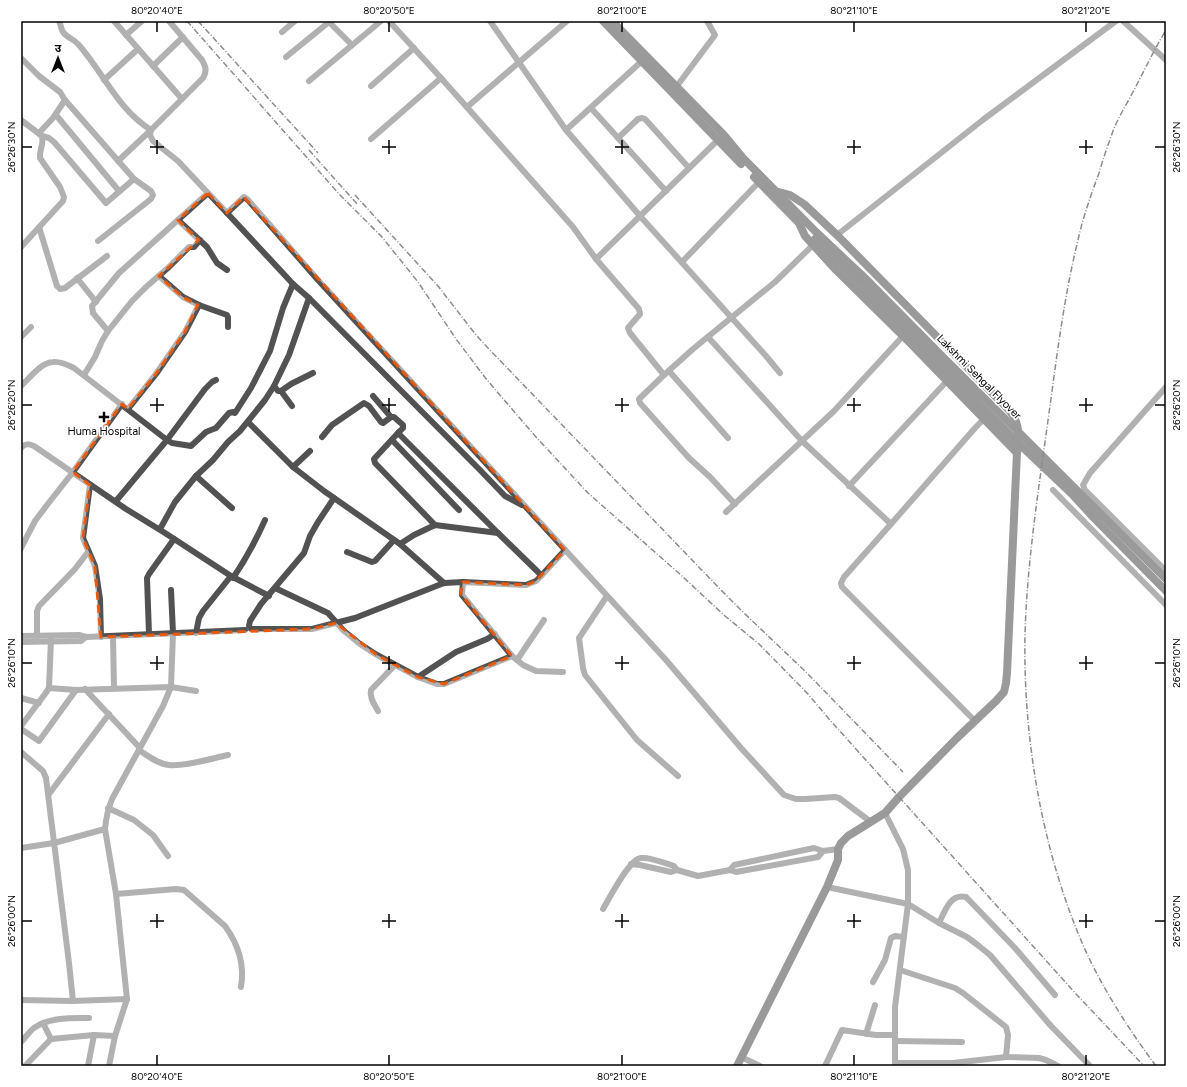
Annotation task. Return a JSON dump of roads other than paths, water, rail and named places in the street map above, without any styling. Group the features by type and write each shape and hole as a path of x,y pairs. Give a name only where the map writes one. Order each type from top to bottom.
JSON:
{"main road":[{"path":"603,21 721,137"},
{"path":"612,21 677,86 721,137"},
{"name":"Lakshmi Sehgal Flyover","path":"721,137 759,182 798,223 863,286 1014,439 1071,493 1166,591"},
{"name":"Lakshmi Sehgal Flyover","path":"721,137 775,191 814,238 868,281 958,373 1166,579"},
{"path":"737,1066 828,887 838,860 838,849 841,843 848,836 885,812 1004,692 1006,683 1018,430 1016,422 1009,410 804,204 790,195 775,191"},
{"path":"814,238 836,270 903,336 1017,453"}],"street":[{"path":"59,21 62,32 78,44 124,107 138,121 152,130"},
{"path":"114,21 182,99"},
{"path":"126,35 142,21"},
{"path":"118,161 152,130 203,78 206,73 202,60 169,21"},
{"path":"282,32 295,21"},
{"path":"286,57 328,21 352,45"},
{"path":"309,80 381,21"},
{"path":"389,21 573,227 596,258 640,309 640,314 628,328 630,333 728,438"},
{"path":"490,21 566,130 640,216 780,372"},
{"path":"467,107 567,21"},
{"path":"677,86 715,35 707,21"},
{"path":"836,236 984,119 1116,21"},
{"path":"1123,21 1166,60"},
{"path":"153,66 183,37"},
{"path":"371,86 414,48"},
{"path":"104,80 138,49"},
{"path":"21,58 39,76 60,92 65,100 134,180 153,193 151,199 98,241"},
{"path":"566,130 642,61"},
{"path":"371,139 441,78"},
{"path":"40,134 65,100"},
{"path":"591,108 666,191"},
{"path":"56,114 120,191"},
{"path":"618,138 638,119 646,119 689,168"},
{"path":"21,120 54,142 106,203 134,180"},
{"path":"152,130 150,135 153,141 178,161 293,284 309,298 505,496 524,506"},
{"path":"21,247 64,197 60,187 40,158 39,154 43,142 40,134"},
{"path":"596,258 721,137"},
{"path":"682,262 759,182"},
{"path":"108,331 93,313 92,306 119,273 208,193"},
{"path":"226,213 244,197 248,200 318,280 666,660 741,748 784,795 805,799 839,798 871,822"},
{"path":"178,220 207,246 217,263 227,270"},
{"path":"39,227 58,288 62,290 107,256"},
{"path":"735,504 710,477 689,458 640,403 639,400 640,397 666,373 731,317 775,282 814,238"},
{"path":"84,375 108,331 132,301 189,247 194,247 200,240"},
{"path":"159,276 183,297 199,305 227,315 228,327"},
{"path":"78,278 96,302"},
{"path":"21,386 42,366 53,362 64,364 74,368 84,375 167,440 172,443 191,446 206,432 216,428 229,413 235,413 251,388 270,351 283,308 293,284"},
{"path":"160,529 175,502 196,476 240,431 265,400 274,386 289,355 309,298"},
{"path":"128,409 156,374 186,332 199,305"},
{"path":"21,337 31,327"},
{"path":"726,512 834,411 903,336"},
{"path":"708,337 802,441 891,524"},
{"path":"281,392 291,384 313,373"},
{"path":"116,502 167,440 205,389 216,380"},
{"path":"849,486 947,381"},
{"path":"274,386 292,406"},
{"path":"1166,387 1088,475 1083,485 1085,490 1166,571"},
{"path":"373,396 391,418 394,417 403,425 403,428 374,459 375,464 435,525"},
{"path":"322,437 332,424 364,403 369,406 381,422 383,423 391,418"},
{"path":"21,548 35,522 122,404"},
{"path":"975,721 842,587 842,583 844,576 984,419"},
{"path":"248,422 293,467 334,498 400,544 444,583"},
{"path":"398,433 541,576"},
{"path":"392,440 459,510"},
{"path":"21,448 24,444 29,444 232,577 269,596"},
{"path":"293,467 310,451"},
{"path":"196,476 232,508"},
{"path":"90,485 83,535 84,542 94,566 100,599 102,637"},
{"path":"1053,490 1166,605"},
{"path":"248,628 255,612 304,553 310,536 334,498"},
{"path":"196,633 199,618 203,611 244,562 265,520"},
{"path":"400,544 414,535 435,525 498,533"},
{"path":"150,634 147,578 174,538"},
{"path":"347,552 372,562 375,561 394,540"},
{"path":"21,642 68,638 79,635 86,637 113,637 150,634 196,633 248,628 312,629 355,618 444,583 463,582 526,585 536,582 565,550"},
{"path":"37,636 37,611 39,606 75,569 88,552"},
{"path":"463,582 462,595 515,658 523,665 536,671 563,672"},
{"path":"276,588 328,613 344,631 377,655 418,677 437,684 444,684 515,658 544,620"},
{"path":"109,1066 115,1036 127,999 116,894 105,829 108,808 167,699 171,687 173,633 171,590"},
{"path":"607,596 579,638 584,672 637,740 678,776"},
{"path":"418,677 456,652 495,634"},
{"path":"21,636 37,636 51,639"},
{"path":"113,637 114,688"},
{"path":"51,639 48,688 21,728 39,741 76,690"},
{"path":"378,711 371,698 371,690 395,665"},
{"path":"48,688 76,690 171,687 196,691"},
{"path":"85,689 139,749 155,761 169,765 196,762 228,755"},
{"path":"21,698 39,703"},
{"path":"49,794 109,714"},
{"path":"21,752 43,771 46,778 73,1001"},
{"path":"108,808 134,820 152,835 168,856"},
{"path":"885,812 903,849 908,870 908,904 895,1007 895,1064 953,1063 1006,1057 1039,1058 1058,1066"},
{"path":"21,848 54,843 105,829"},
{"path":"730,870 734,865 814,848 823,851 838,849"},
{"path":"603,909 631,864 671,872 676,870 698,876 730,870 736,872 818,857 823,851"},
{"path":"828,887 908,904 939,923 967,937 990,955 1051,1026 1090,1066"},
{"path":"116,894 176,889 184,890 225,926 228,931 240,954 243,977 241,987"},
{"path":"939,923 949,903 954,898 962,896 966,897 1015,948 1055,995"},
{"path":"873,982 885,960 891,938 895,936 904,937"},
{"path":"900,970 955,988 1006,1027 1008,1035 1006,1057"},
{"path":"21,1000 73,1001 127,999"},
{"path":"866,1034 875,1005"},
{"path":"21,1042 33,1029 43,1023 54,1020 89,1018"},
{"path":"43,1023 51,1039"},
{"path":"825,1066 842,1030 895,1038 962,1042"},
{"path":"25,1066 51,1039 94,1035 115,1036"},
{"path":"88,1066 94,1035"},
{"path":"741,1057 760,1066"}],"railway":[{"path":"187,21 339,194 382,237 418,282 456,339 487,380 536,437 588,493 725,616 759,644 808,694 1076,994 1144,1066"},
{"path":"198,21 318,153"},
{"path":"1156,1066 1116,1007 1098,976 1083,945 1056,871 1046,833 1032,754 1027,714 1025,635 1028,580 1038,496 1061,326 1078,240 1087,206 1115,126 1166,30"},
{"path":"309,150 357,204"},
{"path":"355,195 438,286 488,348 719,588 807,673 903,772"}],"place":[{"name":"Huma Hospital","path":"104,417"}]}
